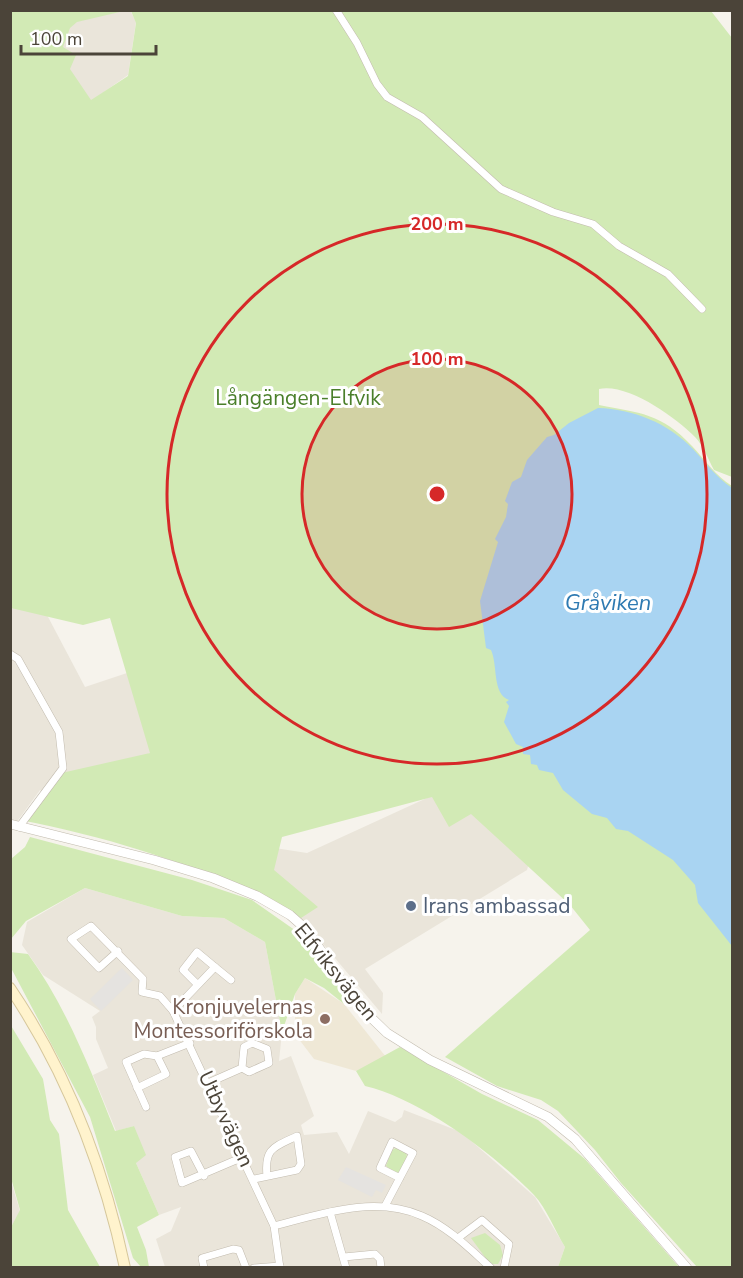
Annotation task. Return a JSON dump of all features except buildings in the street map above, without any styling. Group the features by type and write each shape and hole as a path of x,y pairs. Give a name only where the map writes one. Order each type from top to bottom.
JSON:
{"main road":[{"path":"10,988 51,1057 81,1121 111,1210 125,1268"}],"street":[{"path":"336,10 357,43 376,84 387,97 422,117 501,189 553,212 594,224 619,246 668,274 702,309"},
{"name":"Elfviksvägen","path":"10,654 18,659 59,732 63,768 15,825 154,860 213,878 257,896 290,915 307,930 358,1005 379,1026 430,1060 548,1117 575,1139 687,1268"},
{"path":"92,926 118,951 99,968 71,939 92,926"},
{"name":"Utbyvägen","path":"118,951 143,979 142,992 160,996 173,1011 190,1043 274,1226 280,1267"},
{"path":"197,984 183,970 197,952 231,980"},
{"path":"173,1011 215,967"},
{"path":"146,1107 126,1062 144,1054 157,1056 190,1043"},
{"path":"252,1043 267,1049 269,1063 249,1072 242,1068 244,1047 252,1043"},
{"path":"137,1088 166,1074 157,1056"},
{"path":"208,1083 242,1068"},
{"path":"254,1179 267,1176 299,1168 301,1164 297,1136 269,1152 265,1160 267,1176"},
{"path":"384,1206 400,1178 413,1153 392,1142 380,1168 400,1178"},
{"path":"204,1176 192,1153 186,1151 175,1157 182,1183 204,1176 243,1157"},
{"path":"274,1226 330,1212 384,1206 423,1216 458,1238 492,1268"},
{"path":"330,1212 346,1268"},
{"path":"458,1238 482,1220 509,1244 504,1268"},
{"path":"204,1268 202,1258 233,1249 239,1250 246,1268"},
{"path":"344,1257 375,1254 380,1259 381,1268"},
{"path":"254,1268 280,1267"}],"shaded area":[{"path":"130,10 136,22 128,75 91,101 53,53 70,21"},
{"path":"11,599 47,615 85,687 127,673 152,752 77,787 65,808 40,790 16,823 11,820"},
{"path":"453,786 533,849 527,870 365,969 383,993 382,1014 308,926 179,833 307,853"},
{"path":"85,888 182,916 224,918 265,942 282,1032 279,1061 291,1056 314,1116 301,1125 304,1135 337,1132 349,1154 368,1111 395,1122 402,1117 404,1110 461,1132 535,1197 565,1247 558,1267 165,1267 156,1239 171,1231 181,1207 159,1215 136,1163 134,1126 116,1131 93,1075 108,1068 96,1039 96,1027 92,1017 100,1011 43,975 22,945 27,922"},
{"path":"122,968 133,980 101,1011 90,999"},
{"name":"Kronjuvelernas Montessoriförskola","path":"305,978 344,1004 386,1057 356,1071 314,1059 295,1034 295,994"},
{"path":"346,1167 386,1185 382,1193 376,1190 372,1197 338,1180"},
{"path":"10,1178 20,1211 11,1227 10,1227"}],"green space":[{"name":"Långängen-Elfvik","path":"11,11 124,11 77,22 70,28 63,47 76,55 70,69 91,100 128,76 136,23 131,11 711,11 732,38 732,477 714,470 695,437 676,420 650,403 623,391 599,389 599,405 649,416 670,427 681,435 716,473 732,486 732,1267 697,1267 558,1111 541,1100 497,1086 445,1057 590,930 570,905 471,814 449,827 432,797 282,837 274,870 318,907 301,918 235,885 165,858 93,837 20,820 57,774 150,753 110,618 83,625 11,608"},
{"path":"30,837 192,880 252,900 299,933 321,958 349,1002 344,1004 324,988 305,978 295,994 282,1032 265,942 224,918 182,916 85,888 26,921 11,939 11,859 25,847"},
{"path":"10,952 28,954 42,974 77,1040 115,1131 134,1126 146,1155 136,1163 159,1215 137,1227 146,1250 149,1267 141,1267 133,1258 90,1117 11,968"},
{"path":"10,1024 43,1079 50,1120 59,1134 68,1210 100,1267 11,1267 11,1227 20,1210 11,1178"},
{"path":"400,1047 482,1094 538,1120 585,1159 679,1267 558,1267 565,1247 539,1201 518,1179 478,1146 433,1115 387,1093 365,1086 356,1071"},
{"path":"396,1148 406,1151 407,1157 400,1172 395,1173 386,1166 392,1150"},
{"path":"485,1233 500,1245 503,1255 498,1264 490,1264 471,1238"}],"water":[{"name":"Gråviken","path":"598,408 637,415 673,432 732,488 732,946 698,903 695,885 673,860 628,831 616,829 607,818 592,814 563,790 553,773 539,770 537,765 531,764 530,755 523,754 523,747 516,744 504,722 509,706 506,702 509,700 500,692 493,656 491,650 486,648 480,601 498,542 495,539 506,517 508,504 505,501 512,482 521,477 527,460 547,437"}],"place":[{"name":"Irans ambassad","path":"411,906"},
{"name":"Kronjuvelernas Montessoriförskola","path":"325,1019"}]}
